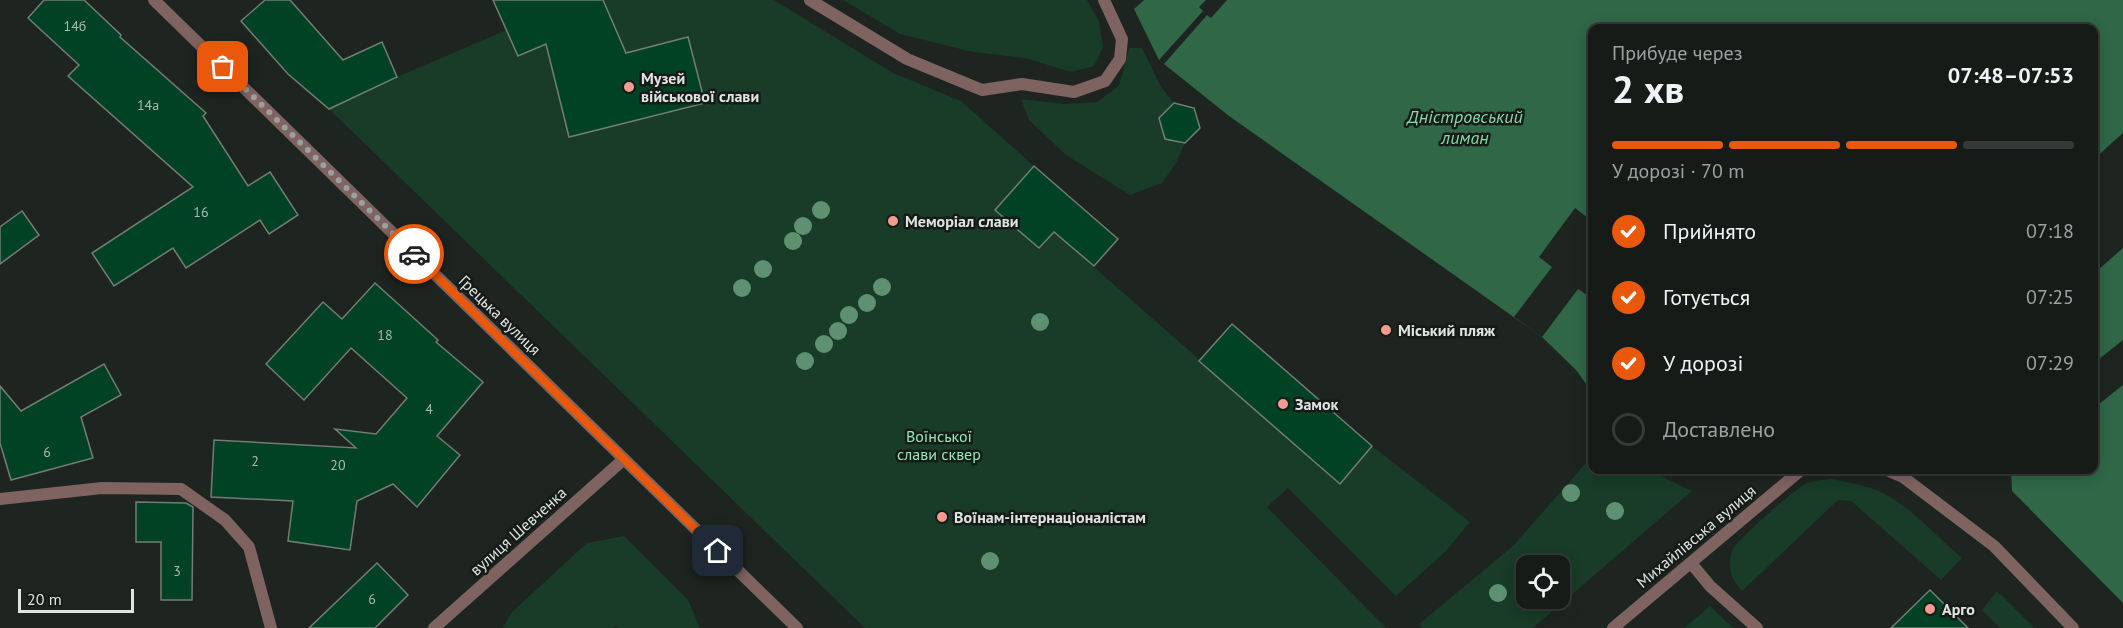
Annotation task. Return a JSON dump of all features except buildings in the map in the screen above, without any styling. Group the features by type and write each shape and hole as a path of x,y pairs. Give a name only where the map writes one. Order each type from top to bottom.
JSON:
{"street":[{"name":"Грецька вулиця","path":"154,0 797,628"},
{"path":"810,0 907,59 982,90 1022,84 1074,92 1105,81 1119,59 1122,39 1104,0"},
{"name":"вулиця Шевченка","path":"434,628 624,459"},
{"name":"Михайлівська вулиця","path":"1613,628 1796,474"},
{"path":"1896,474 1994,546 2073,628"},
{"path":"0,500 102,488 181,489 225,520 249,548 271,628"},
{"path":"1691,563 1710,586 1757,628"}],"green space":[{"name":"Воїнської слави сквер","path":"576,0 774,0 893,73 961,101 1034,166 995,210 1039,248 1054,232 1340,483 1372,446 1470,522 1446,551 1396,596 1288,488 1267,507 1386,628 865,628 329,109 397,77"},
{"path":"843,0 1087,0 1099,21 1103,47 1094,66 1071,72 1025,58 973,52 900,34"},
{"path":"1129,48 1142,48 1161,87 1174,103 1159,118 1165,139 1185,143 1176,163 1162,183 1130,195 1066,155 1029,120 1021,99 1064,104 1097,102 1119,86"},
{"path":"1588,461 1588,474 1657,474 1692,491 1570,596 1570,555 1516,555 1516,609 1555,609 1533,628 1422,628 1419,624 1513,546"},
{"path":"1832,479 1869,488 1900,503 1962,558 1941,580 1851,501 1838,500 1742,591 1732,577 1730,567 1731,555 1737,544 1766,515 1805,484"},
{"path":"624,536 688,600 700,628 618,628 615,626 613,628 503,628 512,612 587,543"},
{"path":"1997,591 2034,628 2000,628 1982,610"},
{"path":"1710,606 1733,628 1685,628"}],"water":[{"name":"Дністровський лиман","path":"1144,0 2123,0 2123,603 2012,491 2011,474 2098,474 2098,24 1588,24 1588,387 1577,371 1542,337 1229,116 1159,60 1134,9"}],"pier":[{"path":"1206,0 1227,0 1211,18 1207,15 1164,64 1159,60 1203,11 1199,7"},
{"path":"2123,133 2123,248 2098,270 2098,155"},
{"path":"1575,208 1588,218 1588,296 1578,289 1542,337 1514,317 1552,267 1539,257"},
{"path":"2123,340 2123,385 2098,405 2098,360"}],"way so far":[{"path":"223,67 414,254"}],"place":[{"name":"Музей військової слави","path":"629,87"},
{"name":"Меморіал слави","path":"893,221"},
{"name":"Міський пляж","path":"1386,330"},
{"name":"Замок","path":"1283,404"},
{"name":"Воїнам-інтернаціоналістам","path":"942,517"},
{"name":"Арго","path":"1930,609"}],"route":[{"path":"414,254 718,551"}]}
